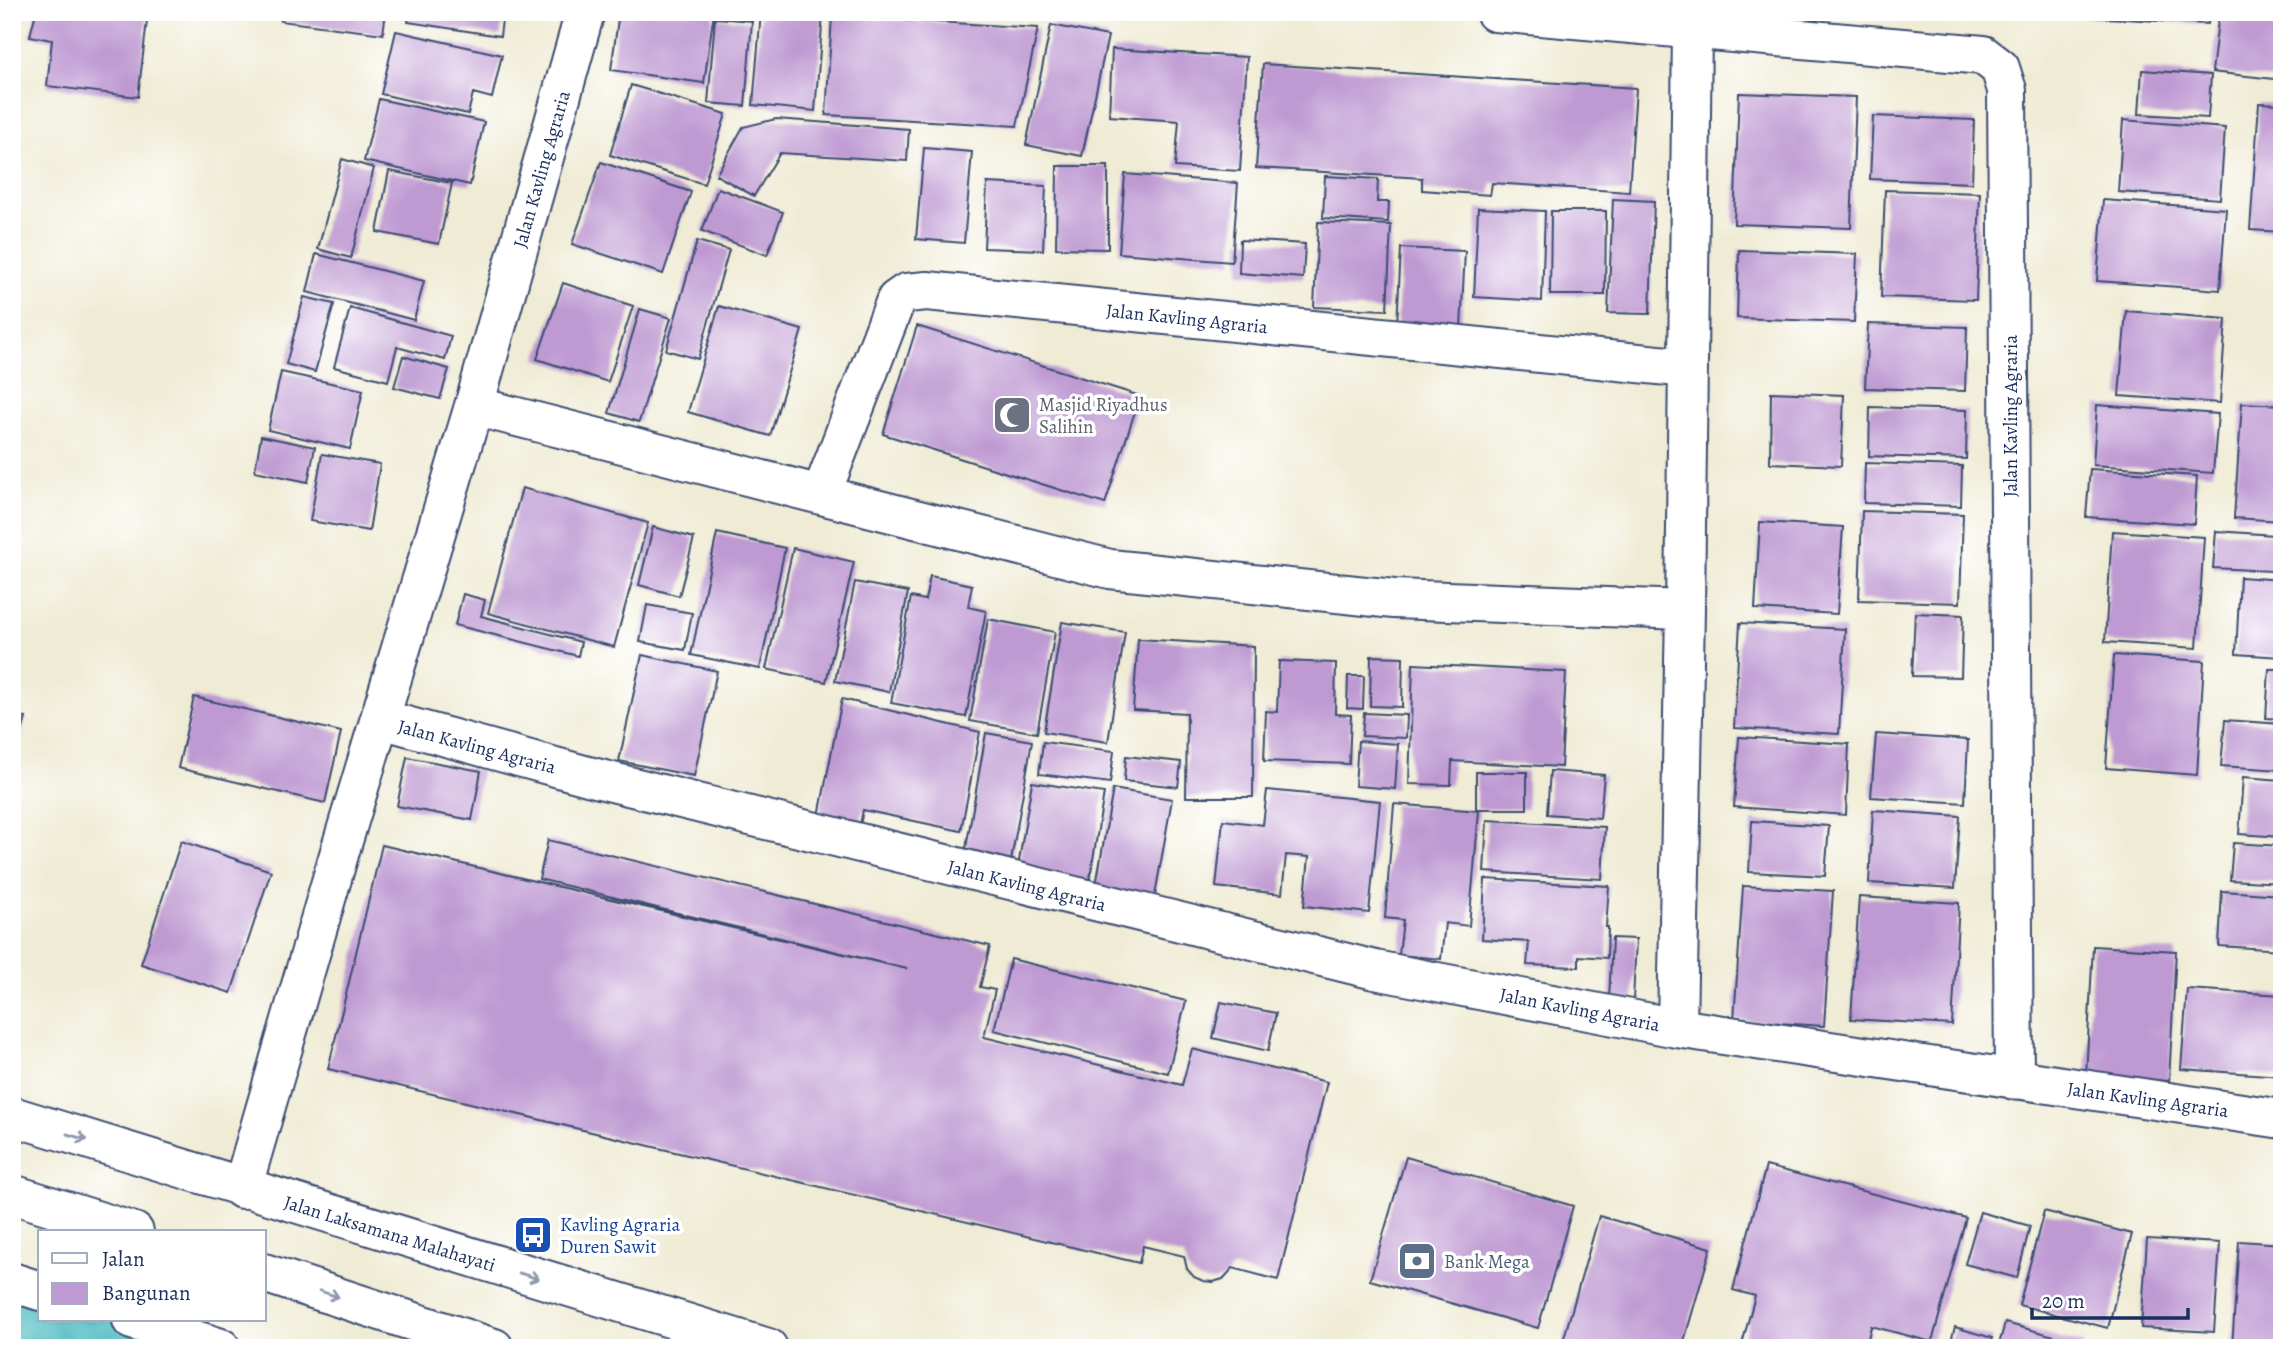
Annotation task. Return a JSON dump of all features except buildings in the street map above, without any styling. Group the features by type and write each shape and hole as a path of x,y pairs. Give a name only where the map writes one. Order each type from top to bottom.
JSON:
{"main road":[{"name":"Jalan Kavling Agraria","path":"242,1189 474,406 585,12"},
{"name":"Jalan Kavling Agraria","path":"1495,12 1983,55 2000,68 2007,90 2014,1080"},
{"name":"Jalan Kavling Agraria","path":"1677,1028 1692,31"},
{"name":"Jalan Kavling Agraria","path":"821,495 896,300 906,293 954,294 1688,368"},
{"path":"474,406 1110,569 1394,599 1685,610"},
{"name":"Jalan Kavling Agraria","path":"381,719 588,776 1375,971 1677,1028 2282,1119"},
{"name":"Jalan Laksamana Malahayati","path":"12,1116 242,1189 768,1348"},
{"path":"12,1195 127,1230"},
{"path":"266,1274 494,1348"},
{"path":"12,1282 38,1290"},
{"path":"138,1322 220,1348"}],"water":[{"path":"12,1282 38,1290 38,1322 138,1322 221,1348 12,1348"}],"place":[{"name":"Masjid Riyadhus Salihin","path":"1012,415"},
{"name":"Kavling Agraria Duren Sawit","path":"533,1235"},
{"name":"Bank Mega","path":"1417,1261"}]}
